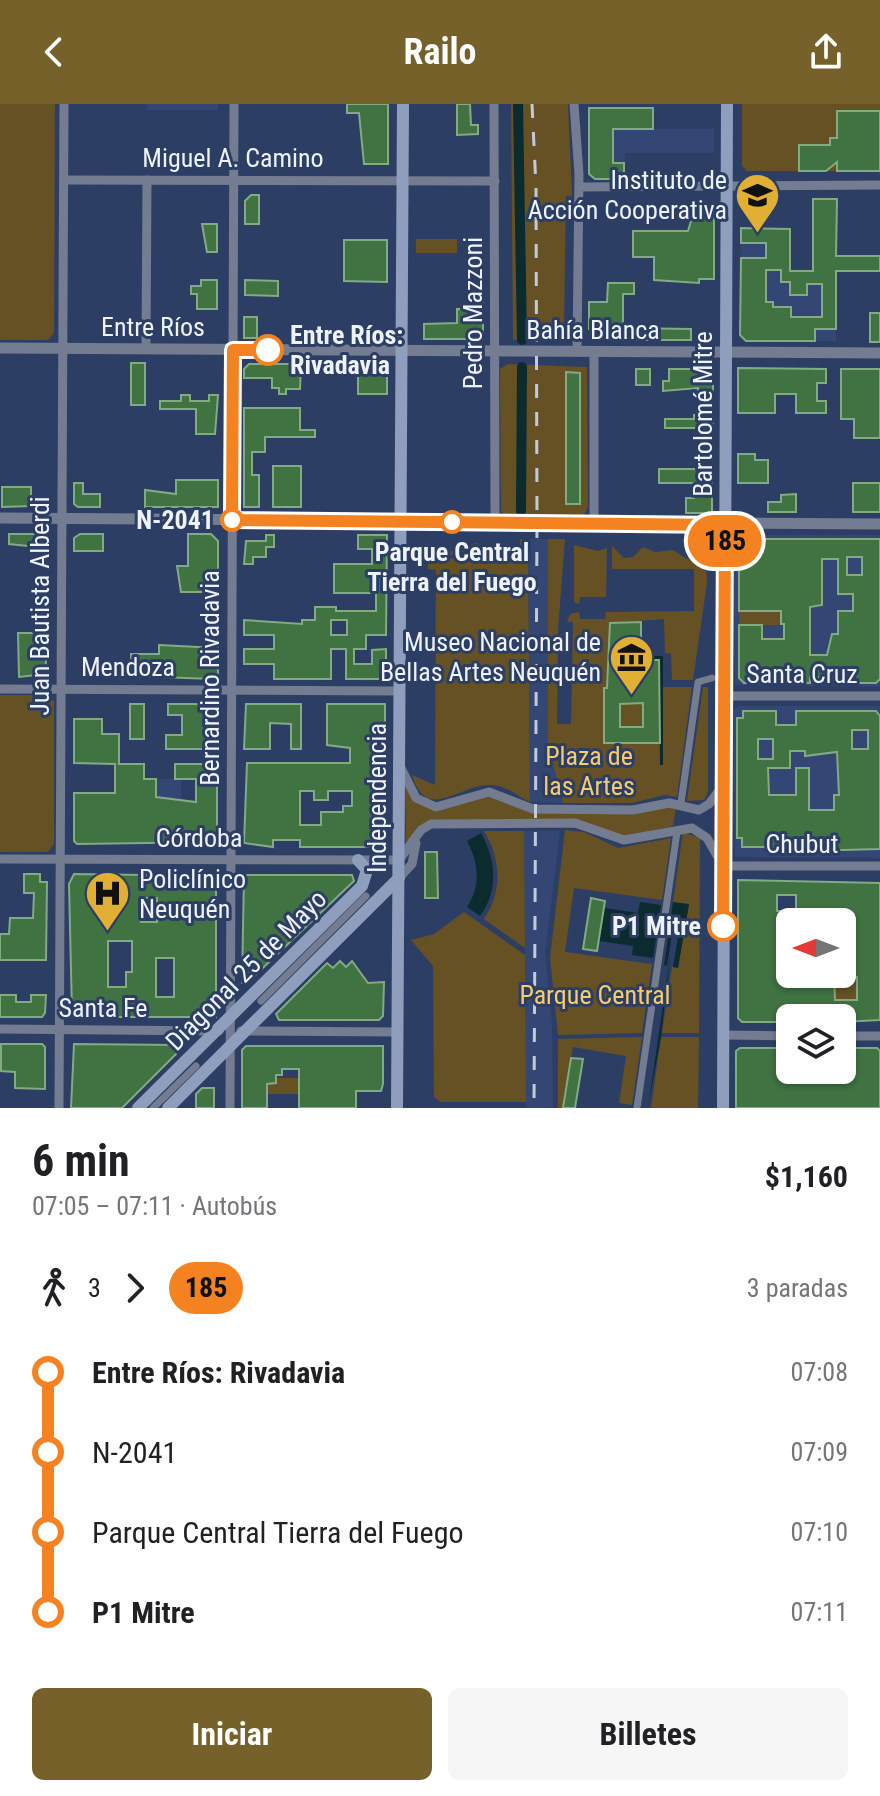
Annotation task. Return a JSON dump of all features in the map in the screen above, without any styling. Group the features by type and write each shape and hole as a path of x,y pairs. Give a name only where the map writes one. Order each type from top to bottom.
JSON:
{"main road":[{"name":"Independencia","path":"397,1108 403,104"},
{"name":"Bartolomé Mitre","path":"723,1108 727,104"},
{"name":"Diagonal 25 de Mayo","path":"168,1108 216,1031 231,1016 261,1001 368,894 367,870 358,860"},
{"name":"Diagonal 25 de Mayo","path":"138,1108 196,1066 230,1046 246,1031 261,1001 368,894 399,878"}],"street":[{"name":"Juan Bautista Alberdi","path":"59,1108 64,104"},
{"name":"Bernardino Rivadavia","path":"230,1108 234,104"},
{"name":"Pedro Mazzoni","path":"494,104 495,522"},
{"path":"574,104 580,187 577,352"},
{"name":"Miguel A. Camino","path":"64,180 495,181"},
{"path":"146,349 147,180"},
{"path":"580,187 880,185"},
{"name":"Entre Ríos","path":"0,348 402,351"},
{"name":"Bahía Blanca","path":"402,351 880,353"},
{"path":"594,352 594,523"},
{"path":"0,518 880,524"},
{"path":"681,803 698,682 712,678"},
{"name":"Mendoza","path":"0,689 400,691"},
{"name":"Santa Cruz","path":"724,696 880,696"},
{"path":"399,765 416,798 436,807 489,792 533,809 633,810 669,803 699,810 709,804 724,784"},
{"path":"399,860 424,827 439,824 575,823 624,840 687,828 704,834 723,866"},
{"path":"637,1108 677,832"},
{"path":"399,878 414,860 417,838"},
{"name":"Córdoba","path":"0,859 399,860"},
{"name":"Chubut","path":"723,866 880,866"},
{"name":"Santa Fe","path":"0,1029 398,1032"},
{"path":"723,1035 776,1036"},
{"path":"856,1036 880,1036"},
{"path":"153,1108 196,1066"}],"shaded area":[{"path":"147,104 218,104 218,110 147,110"},
{"path":"589,108 653,129 714,129 714,153 625,153 624,180 596,180 589,174"},
{"path":"741,228 790,229 790,271 836,271 836,341 746,341 740,335"},
{"path":"739,535 880,535 880,687 735,685 733,542"},
{"path":"528,539 548,539 548,745 563,803 530,802"},
{"path":"631,656 663,656 663,765 660,765 659,660 631,660"},
{"path":"738,706 880,706 880,858 735,857 732,712"},
{"path":"144,779 181,779 181,801 200,829 200,845 144,844"},
{"path":"524,831 560,831 545,953 552,1024 553,1108 526,1108"},
{"path":"481,833 490,853 493,886 480,916 467,907 475,891 477,875 467,841"},
{"path":"640,902 661,905 653,958 632,955 633,946 599,941 604,908 638,913"},
{"path":"673,902 689,904 678,968 673,967 681,919 675,917 667,966 664,965"},
{"path":"671,950 661,1037 648,1108"}],"green space":[{"path":"0,104 55,104 54,333 48,340 0,340"},
{"path":"511,104 568,104 572,196 566,196 564,328 570,328 565,340 513,340"},
{"path":"742,104 880,104 880,176 879,171 747,171 742,166"},
{"path":"416,239 457,239 457,253 416,253"},
{"path":"508,364 587,367 588,507 584,515 510,517 501,512 500,369"},
{"path":"520,539 528,539 530,802 496,785 478,786 445,798 426,797 418,789 412,775 435,785 436,570 428,569 428,558 520,559"},
{"name":"Plaza de las Artes","path":"548,539 565,539 558,630 557,724 571,724 573,622 567,622 570,614 579,612 580,619 605,619 606,612 694,611 694,569 612,569 612,546 624,558 633,557 643,547 655,552 673,550 687,559 706,560 707,583 693,680 672,680 671,654 665,653 664,619 610,623 607,687 604,688 604,743 660,743 663,764 663,687 692,687 677,797 665,795 632,803 563,803 548,745"},
{"path":"476,543 488,550 504,545 518,552 518,556 434,555 434,551 445,553"},
{"path":"574,545 598,551 607,548 606,597 580,597 579,604 574,602"},
{"path":"739,611 781,611 781,625 739,625"},
{"name":"Plaza de las Artes","path":"703,687 708,687 708,792 704,800 687,801"},
{"path":"0,695 46,695 54,701 54,844 48,852 0,852"},
{"path":"620,703 643,703 643,727 620,727"},
{"path":"405,784 416,802 437,810 486,795 502,798 530,812 676,807 673,826 626,837 574,819 430,820 416,828 406,846"},
{"name":"Parque Central","path":"565,830 584,832 618,848 671,838 662,900 574,888 565,952 652,964 642,1033 558,1035 550,958"},
{"path":"484,831 524,831 525,948 484,919 494,897 498,875 494,853"},
{"name":"Parque Central","path":"683,832 700,838 699,1033 662,1033 672,967 678,967 689,905 673,902"},
{"path":"464,912 525,955 526,1102 441,1102 434,1097 433,966 411,940 434,934"},
{"path":"856,977 869,977 869,1000 834,1000 834,988 856,988"},
{"name":"Parque Central","path":"642,1037 632,1105 619,1103 626,1056 573,1047 571,1058 583,1059 575,1108 558,1108 558,1039"},
{"name":"Parque Central","path":"661,1037 699,1037 698,1108 651,1108"},
{"path":"276,1078 299,1078 299,1094 263,1094 263,1084 270,1084"}],"building":[{"path":"347,104 388,104 388,164 364,164 359,113 347,113"},
{"path":"457,104 470,104 471,125 478,125 478,134 457,135"},
{"path":"589,108 653,108 653,129 613,129 613,163 624,163 624,179 595,179 589,174"},
{"path":"837,111 880,111 880,171 837,171 837,162 826,171 799,171 799,145 830,145 830,138 837,138"},
{"path":"251,195 259,195 259,224 245,224 245,201"},
{"path":"813,199 837,199 836,256 880,256 880,271 836,271 836,329 815,329 815,341 746,341 740,335 741,258 766,258 766,243 741,243 741,228 790,229 790,271 813,271","holes":["766,270 781,270 781,282 790,282 790,295 807,295 807,284 822,284 822,317 791,317 791,307 773,307 773,302 766,302"]},
{"path":"693,214 714,214 714,279 699,279 699,283 654,280 654,257 633,257 633,231 688,231"},
{"path":"202,224 217,224 217,252 207,252"},
{"path":"344,240 387,240 387,282 344,281"},
{"path":"201,280 217,280 217,309 197,309 197,294 191,294 191,286 201,286"},
{"path":"245,280 278,281 278,296 245,295"},
{"path":"608,283 634,283 634,294 623,294 623,328 691,329 691,340 608,340 608,329 589,329 589,302 607,302"},
{"path":"469,292 483,292 483,339 424,339 424,324 457,323 457,309 469,309"},
{"path":"870,313 880,313 880,342 870,342"},
{"path":"244,317 257,317 257,338 244,338"},
{"path":"131,363 145,363 145,405 131,405"},
{"path":"249,364 301,364 300,389 286,389 286,394 279,394 279,388 272,388 272,378 244,378 244,369"},
{"path":"358,365 378,365 387,374 387,394 358,394"},
{"path":"738,368 826,369 826,383 817,383 817,401 826,401 826,413 796,413 796,394 775,394 775,413 738,413"},
{"path":"636,369 650,369 650,385 636,385"},
{"path":"669,369 708,369 713,374 713,391 698,391 698,388 663,391 663,381 669,381"},
{"path":"841,369 880,369 880,438 854,438 854,419 841,419"},
{"path":"566,372 580,373 580,504 566,504"},
{"path":"181,395 190,395 190,401 209,401 209,395 218,395 215,434 196,434 196,409 160,409 160,401 181,401"},
{"path":"244,408 300,408 300,430 315,430 315,437 265,437 265,452 252,452 252,475 259,475 259,507 244,507"},
{"path":"694,415 713,415 713,428 665,428 665,419 694,419"},
{"path":"738,454 755,454 755,460 768,460 768,483 738,483"},
{"path":"273,466 301,466 301,507 273,507"},
{"path":"659,469 712,469 712,513 686,513 686,498 694,498 694,483 659,483"},
{"path":"176,480 218,480 218,507 145,507 145,490 176,494"},
{"path":"74,483 83,483 83,494 100,494 100,507 78,507 74,504"},
{"path":"853,483 880,483 880,512 853,512"},
{"path":"2,487 31,487 31,506 2,507"},
{"path":"796,494 796,512 768,512 768,502 781,502 781,495"},
{"path":"9,534 43,534 47,538 47,548 9,544"},
{"path":"80,534 103,534 103,551 74,551 74,538"},
{"path":"188,534 211,534 218,541 218,592 181,592 177,566 188,566"},
{"path":"266,535 274,535 274,547 266,547 266,557 253,557 253,564 244,564 246,541 266,541"},
{"path":"358,535 387,535 386,635 366,635 366,649 354,649 354,664 372,664 372,650 386,649 386,664 380,664 380,679 346,679 346,649 331,649 331,679 274,679 274,664 244,664 244,649 274,649 274,635 244,635 244,620 302,624 302,620 315,620 315,607 336,607 336,611 376,611 376,593 334,593 334,564 372,564 372,549 358,549","holes":["331,620 347,620 347,635 331,635"]},
{"path":"739,539 880,539 880,679 876,683 810,677 810,683 744,683 739,678 739,625 762,625 762,639 784,639 784,624 781,624 781,611 739,611","holes":["847,557 862,557 862,575 847,575","822,559 838,559 838,594 853,594 853,611 838,611 838,634 832,634 827,655 810,655 810,607 822,605"]},
{"name":"Museo Nacional de Bellas Artes Neuquén","path":"641,622 641,660 659,660 660,743 604,743 604,688 607,688 610,623","holes":["643,703 643,727 620,727 620,704"]},
{"path":"18,633 48,633 45,674 19,677"},
{"path":"159,645 218,648 218,674 213,679 131,676 131,654 159,654"},
{"path":"130,704 144,704 144,739 130,739"},
{"path":"168,704 214,704 217,708 217,749 166,749 166,735 182,735 182,715 168,715"},
{"path":"246,704 301,704 301,749 291,749 291,724 270,723 270,749 244,749"},
{"path":"327,704 385,704 385,847 300,847 300,840 273,840 273,847 244,843 247,763 350,763 350,748 327,745","holes":["300,791 314,791 314,800 328,800 328,791 352,791 352,806 343,806 343,812 321,812 321,825 300,825"]},
{"path":"743,711 776,711 776,725 796,725 796,711 876,711 880,716 880,849 767,852 767,847 742,847 742,838 737,838 737,718 743,718","holes":["852,730 868,730 868,749 852,749","758,739 773,739 773,759 758,759","790,751 805,751 805,756 837,752 839,795 834,795 834,810 809,810 809,768 796,768 796,795 769,795 768,768 790,768"]},
{"path":"74,719 102,719 102,734 119,734 119,764 144,764 144,779 156,779 156,797 196,802 196,779 175,779 175,764 217,764 217,842 77,844 74,841 74,793 115,793 115,764 74,763"},
{"path":"425,852 437,852 438,898 425,898"},
{"path":"24,874 40,874 40,882 47,882 46,960 0,960 0,934 9,934 10,918 33,918 34,893 24,893"},
{"path":"74,874 216,876 216,1017 75,1017 72,1013 69,884","holes":["141,898 157,898 157,922 141,922","108,941 132,941 132,972 126,972 126,987 108,987","156,958 174,958 174,997 156,997"]},
{"path":"244,875 352,875 354,881 247,983 242,983"},
{"path":"738,880 880,883 880,1020 856,1021 856,1004 776,1004 776,1022 742,1022 738,1018"},
{"path":"591,898 605,901 597,951 583,949"},
{"path":"340,961 346,967 352,961 368,983 384,982 383,1016 379,1020 279,1020 276,1014 327,963 333,968"},
{"path":"0,995 16,995 16,1002 31,1002 31,995 46,995 45,1013 42,1017 0,1017"},
{"path":"1,1044 42,1044 45,1047 45,1089 15,1088 15,1072 1,1071"},
{"path":"74,1044 176,1045 179,1051 122,1108 71,1108"},
{"path":"246,1046 383,1046 381,1091 356,1091 356,1108 299,1108 299,1069 282,1069 282,1075 276,1075 276,1083 267,1084 267,1108 242,1108 242,1050"},
{"path":"740,1048 776,1048 776,1084 856,1084 856,1048 877,1048 880,1051 880,1108 736,1108 736,1051"},
{"path":"571,1058 583,1059 575,1108 563,1108"},
{"path":"202,1088 214,1088 214,1108 196,1108 196,1094"}],"waterway":[{"path":"518,104 522,340"},
{"path":"521,511 522,367"}],"railway":[{"path":"532,104 536,187 537,523 534,1108"}],"bus line":[{"name":"185","path":"268,350 233,350 232,520 725,525 723,926"}],"place":[{"name":"Instituto de Acción Cooperativa","path":"758,234"},
{"name":"Entre Ríos: Rivadavia","path":"268,350"},
{"name":"N-2041","path":"232,520"},
{"name":"Parque Central Tierra del Fuego","path":"452,522"},
{"name":"Museo Nacional de Bellas Artes Neuquén","path":"632,696"},
{"name":"P1 Mitre","path":"723,926"},
{"name":"Policlínico Neuquén","path":"108,933"}]}
